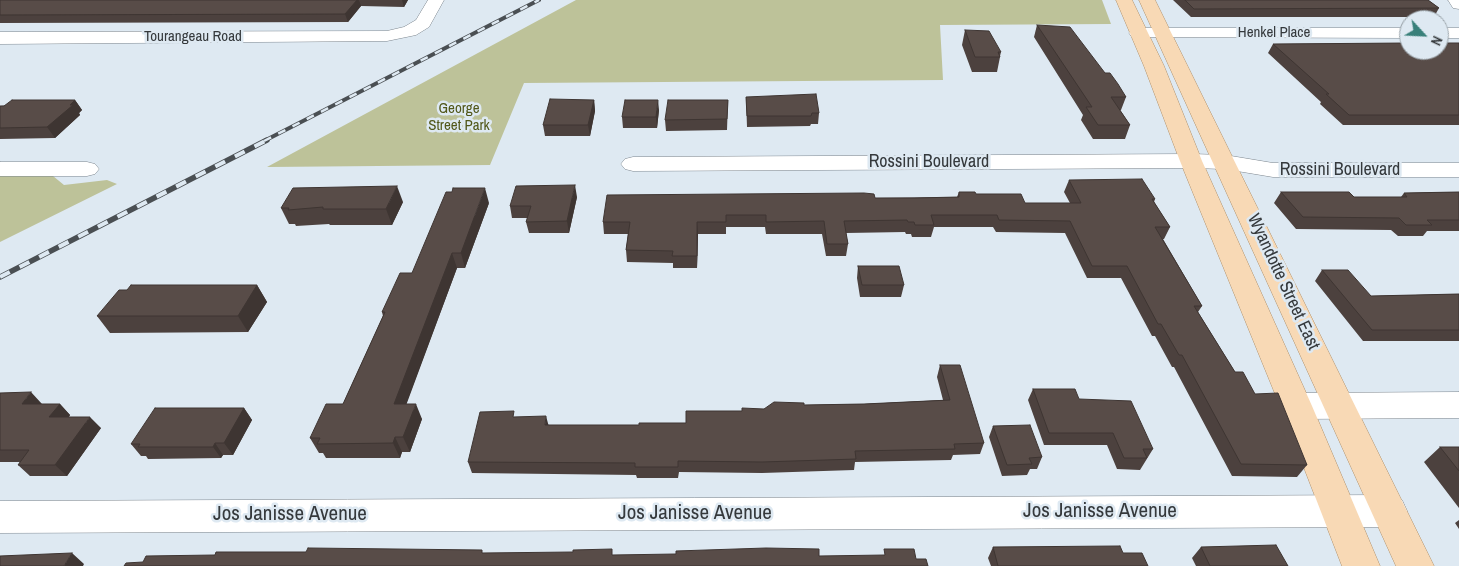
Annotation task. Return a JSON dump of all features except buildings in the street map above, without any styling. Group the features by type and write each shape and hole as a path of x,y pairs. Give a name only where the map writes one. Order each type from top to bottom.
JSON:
{"main road":[{"name":"Wyandotte Street East","path":"1124,0 1150,33 1225,162 1342,407 1415,566"},
{"name":"Wyandotte Street East","path":"1147,0 1150,33 1192,161 1296,406 1360,566"}],"street":[{"name":"Tourangeau Road","path":"0,38 387,36 410,31 422,23 436,0"},
{"path":"1456,0 1459,4"},
{"name":"Henkel Place","path":"1150,33 1399,33"},
{"name":"Rossini Boulevard","path":"1225,162 1256,152 1434,152 1458,164"},
{"name":"Rossini Boulevard","path":"632,164 1192,161 1225,162 1273,170 1458,164"},
{"path":"0,169 87,169"},
{"path":"1296,406 1459,405"},
{"name":"Jos Janisse Avenue","path":"0,517 1389,511"}],"green space":[{"name":"George Street Park","path":"576,0 1102,0 1111,24 940,25 943,80 524,83 490,165 267,167"},
{"path":"0,176 53,176 64,185 107,180 117,184 0,242"}],"railway":[{"path":"264,141 539,0"},
{"path":"0,277 267,140"}]}
